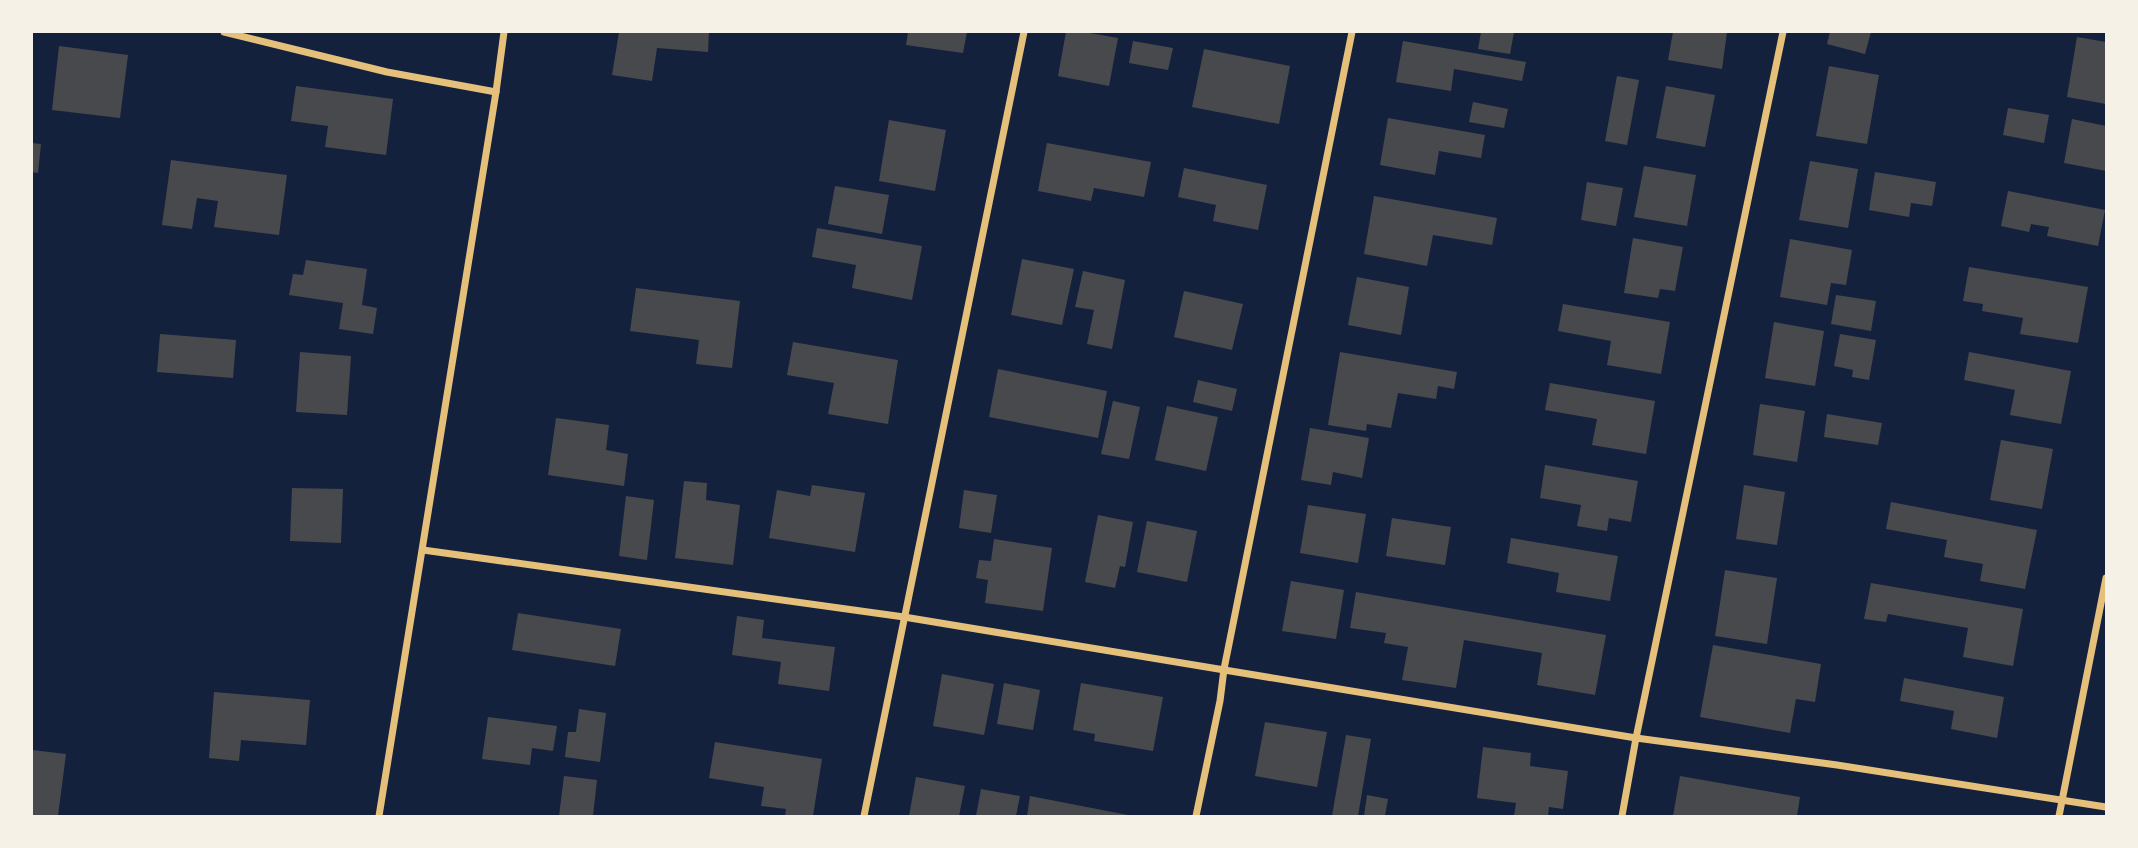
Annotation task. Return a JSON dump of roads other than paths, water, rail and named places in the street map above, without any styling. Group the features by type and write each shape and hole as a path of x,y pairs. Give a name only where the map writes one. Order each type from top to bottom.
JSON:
{"street":[{"path":"224,32 387,72 496,92"},
{"path":"379,817 496,92 503,32"},
{"path":"864,817 1024,32"},
{"path":"1196,817 1352,32"},
{"path":"1622,817 1636,738 1783,32"},
{"path":"423,550 904,617 1636,738 1837,765 2106,807"},
{"path":"2059,817 2106,578"}]}
